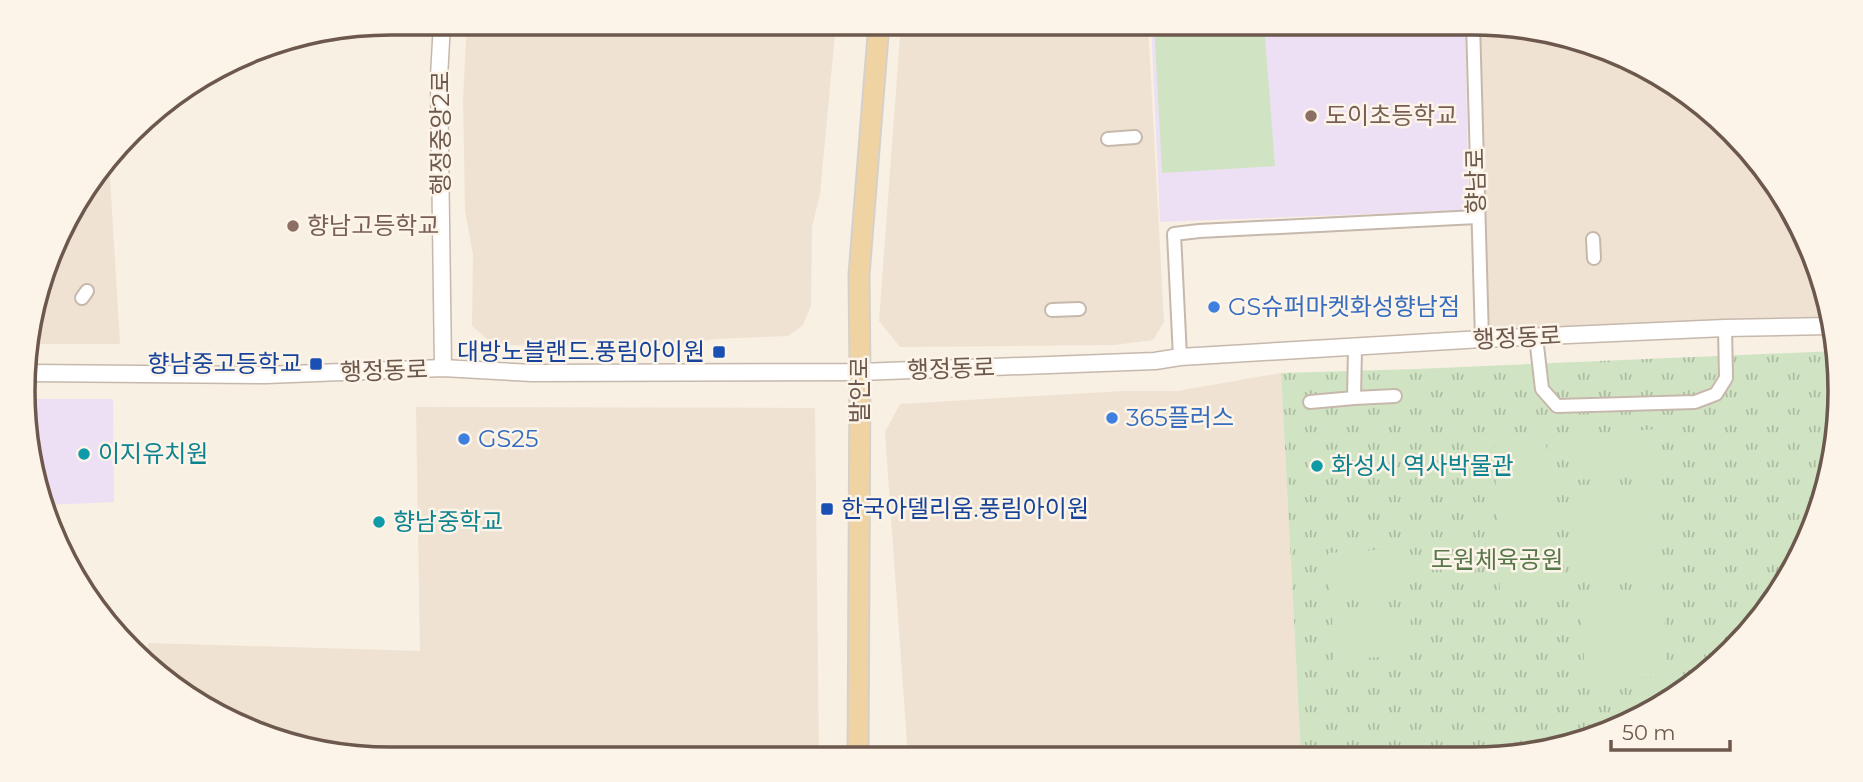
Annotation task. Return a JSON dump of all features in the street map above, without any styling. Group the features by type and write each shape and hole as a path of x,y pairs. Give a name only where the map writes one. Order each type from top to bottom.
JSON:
{"main road":[{"name":"발안로","path":"858,747 859,275 878,35"}],"street":[{"name":"행정중앙2로","path":"441,35 439,77 443,368"},
{"name":"향남로","path":"1472,35 1482,339"},
{"path":"1108,139 1135,137"},
{"path":"1180,357 1174,234 1476,217"},
{"path":"1592,239 1594,258"},
{"path":"1052,310 1079,309"},
{"name":"행정동로","path":"36,373 267,376 443,368 532,373 860,372 1155,361 1180,357 1482,339 1822,326"},
{"path":"1536,337 1542,389 1557,405 1695,402 1716,394 1726,378 1725,328"},
{"path":"1354,398 1355,348"},
{"path":"1310,402 1395,396"}],"shaded area":[{"path":"466,35 835,35 820,194 812,227 811,305 803,325 788,336 715,339 676,346 494,345 472,326 473,255 465,210 463,99"},
{"path":"900,35 1149,35 1164,322 1153,340 1115,345 900,347 879,321"},
{"name":"도이초등학교","path":"1152,35 1465,35 1469,210 1160,222"},
{"path":"1472,35 1541,42 1608,62 1670,95 1707,123 1740,156 1780,213 1801,255 1816,299 1822,326 1482,339"},
{"path":"110,173 120,344 38,344 47,299 62,255 83,213"},
{"path":"1281,373 1300,747 907,747 885,432 900,404 1123,391 1177,391"},
{"name":"이지유치원","path":"35,399 113,399 114,502 54,505 42,460"},
{"path":"416,407 815,408 819,747 391,747 345,744 299,735 234,710 193,687 156,659 148,651 148,643 420,651"}],"green space":[{"path":"1155,35 1265,35 1275,166 1162,173"},
{"name":"도원체육공원","path":"1826,351 1828,391 1825,437 1816,483 1801,527 1768,589 1724,643 1670,687 1608,720 1564,735 1518,744 1472,747 1300,747 1281,373"},
{"path":"1827,371 1828,391 1826,420"},
{"path":"1659,429 1662,475 1574,480 1571,435"},
{"path":"1546,438 1552,591 1500,594 1494,440"},
{"path":"1657,490 1661,574 1579,578 1575,494"},
{"path":"1406,548 1409,592 1331,597 1328,553"},
{"path":"1663,592 1667,676 1585,680 1581,596"},
{"path":"1410,611 1412,655 1334,660 1332,616"}],"place":[{"name":"도이초등학교","path":"1311,116"},
{"name":"향남고등학교","path":"293,226"},
{"name":"GS슈퍼마켓화성향남점","path":"1214,307"},
{"name":"대방노블랜드.풍림아이원","path":"719,352"},
{"name":"향남중고등학교","path":"316,364"},
{"name":"365플러스","path":"1112,418"},
{"name":"GS25","path":"464,439"},
{"name":"이지유치원","path":"84,454"},
{"name":"화성시 역사박물관","path":"1317,466"},
{"name":"한국아델리움.풍림아이원","path":"827,509"},
{"name":"향남중학교","path":"379,522"}]}
